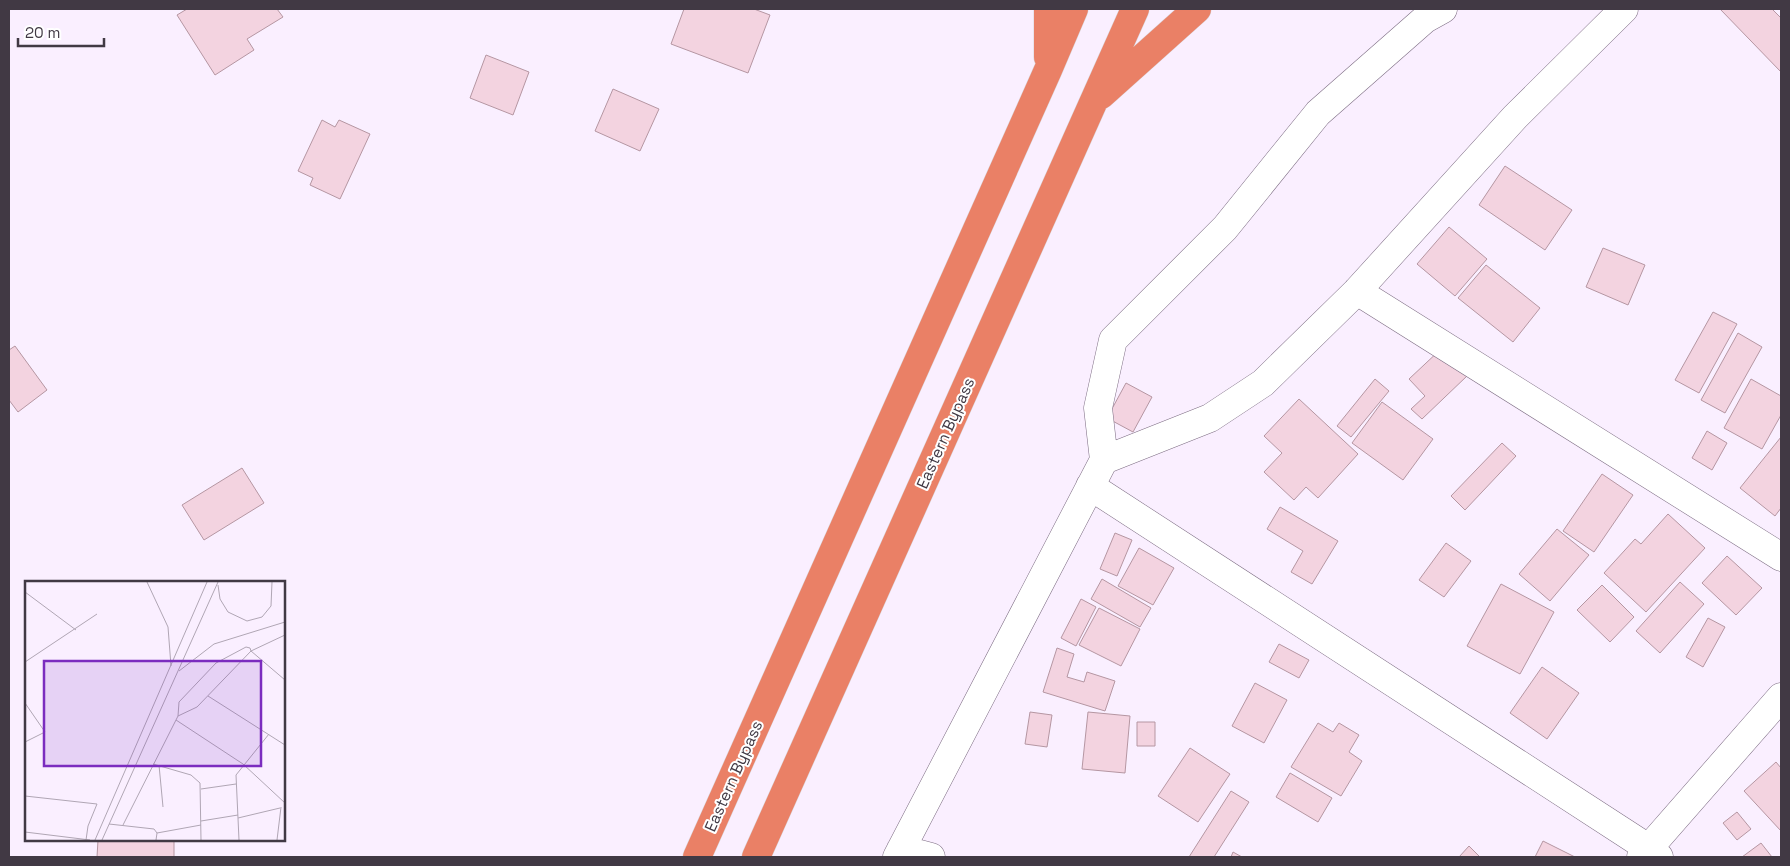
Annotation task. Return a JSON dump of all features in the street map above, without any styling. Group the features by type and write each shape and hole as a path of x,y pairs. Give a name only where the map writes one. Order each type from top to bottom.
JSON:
{"highway":[{"path":"1048,9 1048,70"},
{"name":"Eastern Bypass","path":"697,857 1074,9"},
{"name":"Eastern Bypass","path":"756,857 1135,9"},
{"path":"1093,102 1197,9"}],"street":[{"path":"932,857 899,853 1104,460 1098,408 1113,340 1225,228 1318,113 1425,19 1443,9"},
{"path":"1104,460 1210,418 1263,383 1357,291 1515,117 1624,9"},
{"path":"1357,291 1781,557"},
{"path":"1090,486 1649,854 1781,697"}],"building":[{"path":"187,9 277,9 283,17 247,39 254,50 215,75 177,15"},
{"path":"684,9 754,9 770,15 748,73 671,44"},
{"path":"1720,9 1772,9 1781,18 1781,72"},
{"path":"486,55 529,72 513,115 470,98"},
{"path":"613,89 659,109 640,151 595,131"},
{"path":"322,120 335,127 339,120 370,134 340,199 310,185 313,178 298,171"},
{"path":"1505,166 1572,210 1545,250 1479,205"},
{"path":"1449,227 1487,259 1455,296 1417,264"},
{"path":"1603,248 1645,265 1628,305 1586,287"},
{"path":"1486,265 1540,308 1513,342 1458,298"},
{"path":"1713,312 1737,324 1699,393 1675,380"},
{"path":"1738,333 1762,347 1725,413 1701,400"},
{"path":"15,346 47,390 18,412 9,400 9,350"},
{"path":"1441,349 1467,376 1422,419 1411,409 1425,396 1409,379"},
{"path":"1375,379 1389,391 1351,437 1337,426"},
{"path":"1751,379 1781,396 1781,415 1762,449 1724,428"},
{"path":"1126,383 1152,397 1133,432 1107,418"},
{"path":"1299,399 1358,454 1318,498 1306,487 1294,500 1264,472 1282,453 1264,436"},
{"path":"1382,402 1433,439 1403,480 1352,443"},
{"path":"1707,431 1727,443 1712,470 1692,458"},
{"path":"1781,437 1781,508 1775,516 1740,488"},
{"path":"1502,443 1516,456 1465,510 1451,496"},
{"path":"242,468 264,503 204,540 182,505"},
{"path":"1602,474 1633,495 1594,552 1563,531"},
{"path":"1280,507 1338,541 1312,584 1291,572 1303,551 1267,529"},
{"path":"1668,514 1705,548 1646,612 1604,573 1635,539 1641,544"},
{"path":"1557,529 1589,555 1550,601 1519,574"},
{"path":"1115,533 1132,540 1117,576 1100,569"},
{"path":"1446,543 1471,561 1444,597 1419,580"},
{"path":"1139,548 1174,568 1153,605 1118,586"},
{"path":"1727,556 1762,588 1736,615 1702,583"},
{"path":"1102,579 1151,608 1140,627 1091,599"},
{"path":"1680,582 1704,604 1660,653 1636,631"},
{"path":"1501,584 1554,612 1520,674 1467,646"},
{"path":"1602,585 1634,617 1610,642 1577,610"},
{"path":"1081,599 1096,607 1076,646 1061,638"},
{"path":"1099,608 1140,629 1121,666 1079,645"},
{"path":"1708,618 1725,627 1703,667 1686,657"},
{"path":"1279,644 1309,660 1299,678 1269,662"},
{"path":"1057,648 1074,654 1067,677 1084,682 1087,672 1115,681 1105,711 1043,692"},
{"path":"1542,667 1579,693 1547,739 1510,713"},
{"path":"1255,683 1287,700 1264,743 1232,726"},
{"path":"1030,712 1052,715 1047,747 1025,744"},
{"path":"1088,712 1130,716 1125,773 1082,769"},
{"path":"1137,722 1155,722 1155,746 1137,746"},
{"path":"1318,723 1333,732 1339,723 1359,735 1349,752 1362,761 1341,796 1291,767"},
{"path":"1190,748 1230,774 1198,822 1158,796"},
{"path":"1776,762 1781,768 1781,831 1744,791"},
{"path":"1290,773 1332,798 1318,822 1276,797"},
{"path":"1231,791 1249,802 1214,857 1189,857"},
{"path":"1737,812 1751,829 1737,840 1723,823"},
{"path":"98,841 174,841 174,857 97,857"},
{"path":"1543,841 1575,857 1535,857"},
{"path":"1761,843 1772,857 1742,857"},
{"path":"1469,846 1480,857 1459,857"},
{"path":"1233,852 1242,857 1231,857"}]}
